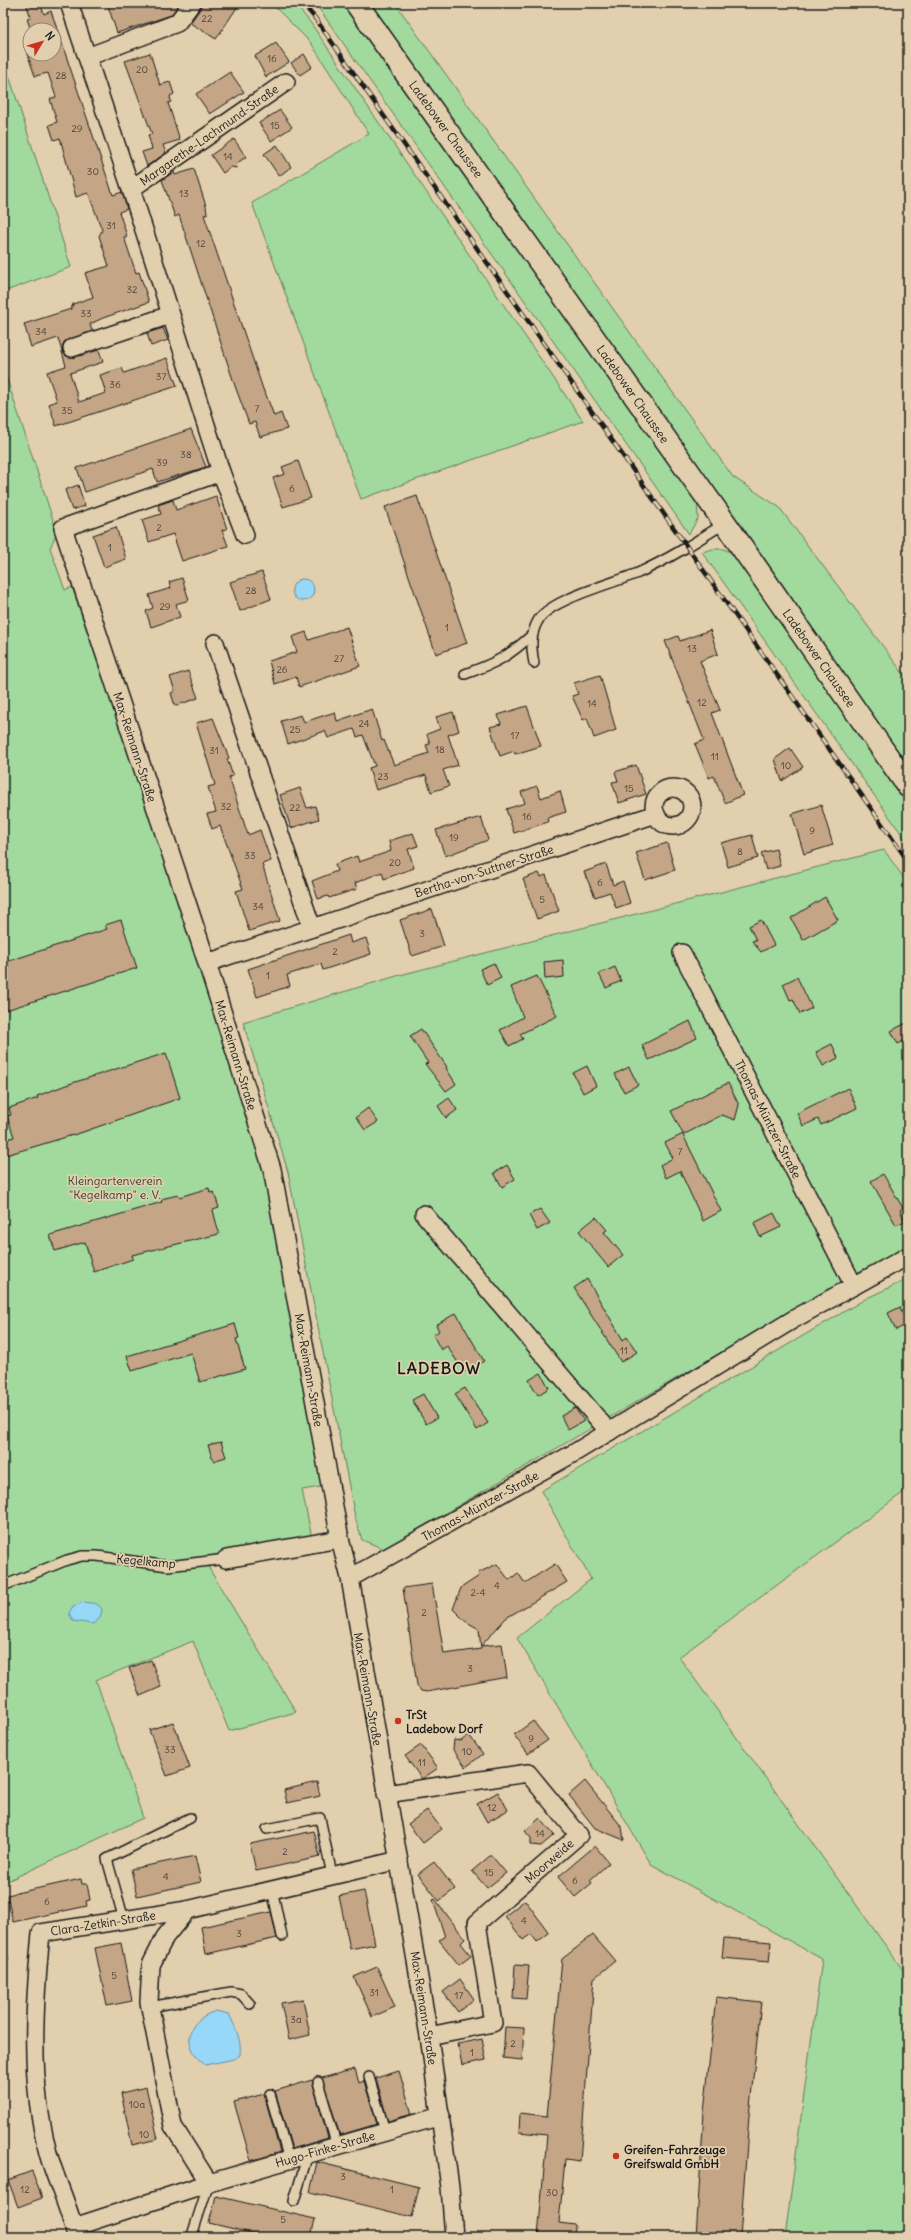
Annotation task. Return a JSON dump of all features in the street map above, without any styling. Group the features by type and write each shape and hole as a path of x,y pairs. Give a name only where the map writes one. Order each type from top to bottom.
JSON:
{"street":[{"name":"Margarethe-Lachmund-Straße","path":"69,3 131,189 221,472 245,535"},
{"path":"86,57 177,23 192,3"},
{"name":"Ladebower Chaussee","path":"356,3 725,523 908,786"},
{"name":"Margarethe-Lachmund-Straße","path":"131,189 286,82"},
{"path":"72,348 170,315"},
{"name":"Max-Reimann-Straße","path":"221,472 63,528 207,963 272,1169 340,1539 350,1578 386,1794 429,2036 441,2116 454,2237"},
{"path":"215,643 312,928"},
{"name":"Bertha-von-Suttner-Straße","path":"207,963 656,814"},
{"name":"Thomas-Müntzer-Straße","path":"682,953 854,1286"},
{"path":"424,1214 609,1432"},
{"name":"Thomas-Müntzer-Straße","path":"350,1578 609,1432 794,1319 908,1256"},
{"name":"Kegelkamp","path":"226,1559 340,1539"},
{"name":"Moorweide","path":"386,1794 528,1774 579,1835 477,1923 493,2023 429,2036"},
{"name":"Clara-Zetkin-Straße","path":"75,2232 48,2153 35,2077 34,2005 41,1933 187,1910 398,1860"},
{"name":"Clara-Zetkin-Straße","path":"187,1910 165,1937 151,1965 150,2007 173,2126 209,2183"},
{"name":"Hugo-Finke-Straße","path":"75,2232 209,2183 441,2116"}],"lane":[{"path":"534,663 531,648 533,634 539,619 551,607 638,572 687,548 725,523"},
{"path":"464,674 495,664 513,653 533,634"},
{"name":"Kegelkamp","path":"3,1586 67,1560 82,1556 97,1556 168,1566 226,1559"},
{"path":"124,1920 107,1859 190,1818"},
{"path":"267,1830 320,1818 332,1875"},
{"path":"272,1889 282,1936"},
{"path":"150,2007 231,1992 241,1994 250,2004"},
{"path":"369,2077 385,2131"},
{"path":"318,2082 337,2146"},
{"path":"270,2094 289,2160"},
{"path":"294,2201 308,2154"},
{"path":"193,2232 209,2183"}],"green space":[{"path":"271,3 294,3 310,22 583,421 361,499 252,203 369,134 311,43"},
{"path":"315,3 344,3 697,499 698,518 689,534"},
{"path":"368,3 395,3 733,477 779,507 908,680 908,768 489,171"},
{"path":"3,57 71,267 3,292"},
{"name":"Kleingartenverein \"Kegelkamp\" e. V.","path":"3,367 57,532 50,548 65,590 72,587 201,965 272,1194 326,1486 302,1490 312,1538 205,1558 210,1570 296,1712 229,1731 193,1641 96,1680 143,1818 3,1883"},
{"path":"713,549 724,549 736,555 908,802 908,843 702,552"},
{"path":"884,850 908,884 908,1249 873,1269 864,1269 384,1549 362,1540 355,1517 288,1172 243,1022 400,975"},
{"path":"908,1279 908,1489 679,1657 908,1977 908,2237 785,2237 822,1959 651,1864 517,1638 591,1579 541,1491 867,1298"},
{"path":"3,1927 9,1961 3,1962"}],"water":[{"path":"303,579 311,582 314,590 311,598 303,601 295,598 292,590 295,582"},
{"path":"84,1602 97,1604 102,1609 100,1618 93,1624 73,1621 69,1613 73,1606"},
{"path":"216,2011 229,2014 239,2039 240,2055 234,2059 205,2065 192,2049 190,2034 198,2020"}],"building":[{"path":"26,3 40,3 44,14 51,11 55,22 28,22 27,19 31,18"},
{"path":"107,3 180,3 171,15 117,33"},
{"path":"202,3 240,3 216,39 190,23 200,9"},
{"path":"276,43 289,62 266,77 255,56"},
{"path":"62,44 113,195 122,192 127,209 119,212 127,236 124,237 136,273 139,272 149,302 90,324 92,331 64,342 62,351 66,356 75,357 99,350 103,362 70,373 79,402 106,393 100,375 122,368 124,373 167,358 177,386 56,426 49,404 57,401 47,372 66,366 58,338 31,347 24,324 71,309 73,304 93,297 85,273 109,266 99,236 102,230 89,195 88,193 76,197 60,138 54,140 49,125 57,122 50,99 56,97 48,73 35,76 30,62 62,62"},
{"path":"150,53 160,85 170,82 174,94 170,96 171,102 168,103 180,140 163,145 166,153 147,166 142,152 152,149 148,135 152,134 125,61"},
{"path":"304,54 312,67 300,75 291,63"},
{"path":"230,72 244,92 210,114 196,94"},
{"path":"280,110 292,127 271,141 259,123"},
{"path":"234,139 246,157 237,163 236,168 231,167 223,173 211,155"},
{"path":"277,145 291,167 279,176 264,154"},
{"path":"194,169 206,206 207,214 204,215 264,392 274,416 281,413 287,429 260,437 255,422 249,424 235,386 179,215 175,217 162,180 174,172 175,175"},
{"path":"163,328 168,340 151,346 147,333"},
{"path":"191,429 206,467 157,482 153,469 85,492 77,468"},
{"path":"298,461 311,498 283,507 273,478 285,474 282,467"},
{"path":"78,485 85,506 72,510 65,490"},
{"path":"216,496 227,529 222,530 228,546 182,561 173,534 149,542 142,520 161,514 158,505 173,500 176,510"},
{"path":"417,496 467,643 436,654 385,507"},
{"path":"116,527 126,559 104,567 93,535"},
{"path":"262,572 271,599 240,611 230,582"},
{"path":"182,578 189,600 176,604 180,617 151,627 146,611 153,608 149,595 171,588 169,582"},
{"path":"347,627 360,666 299,687 296,677 275,684 269,661 297,652 292,637 306,632 309,640"},
{"path":"710,630 718,654 700,661 720,710 712,713 743,795 725,803 714,776 709,778 695,744 704,740 665,641 678,636 680,641"},
{"path":"188,671 198,698 175,706 171,693 175,691 170,677"},
{"path":"600,675 616,730 594,738 587,718 583,720 572,696 578,694 574,683"},
{"path":"527,706 541,746 515,754 514,751 500,756 490,727 501,724 498,715"},
{"path":"372,709 382,741 384,740 394,765 429,753 426,745 430,744 427,734 440,729 436,717 453,712 459,731 448,735 458,765 443,770 449,786 431,792 426,775 376,790 369,768 375,766 363,735 357,737 354,729 328,738 325,731 288,744 281,721 301,715 304,722 335,712 337,721"},
{"path":"213,718 229,758 227,759 233,776 229,777 248,835 260,830 271,861 262,864 280,921 249,931 236,891 243,889 220,826 212,829 207,814 216,812 208,787 215,785 196,723"},
{"path":"790,748 803,767 782,781 775,759"},
{"path":"636,765 646,794 619,803 612,782 618,781 615,772"},
{"path":"537,786 541,798 560,791 566,812 547,818 548,822 514,833 506,809 525,803 521,792"},
{"path":"300,788 307,808 315,806 319,819 291,828 280,795"},
{"path":"821,805 833,845 804,854 792,814"},
{"path":"481,817 488,840 445,856 436,830"},
{"path":"413,833 418,846 408,849 414,868 384,879 382,872 355,883 357,889 329,898 328,896 318,899 312,881 337,871 335,864 357,856 359,862 391,851 389,841"},
{"path":"752,835 758,858 728,867 721,843"},
{"path":"667,843 675,870 645,880 636,853"},
{"path":"776,849 780,866 766,870 761,853"},
{"path":"606,864 613,885 623,881 630,903 616,908 610,892 595,897 584,872"},
{"path":"539,873 541,877 546,875 559,911 537,919 523,879"},
{"path":"825,897 838,920 803,940 791,918"},
{"path":"432,909 444,946 412,956 400,920"},
{"path":"121,920 137,968 3,1011 3,963 107,929 105,925"},
{"path":"761,920 774,945 761,952 752,941 756,940 749,926"},
{"path":"349,935 351,943 366,938 371,954 323,970 321,964 287,975 290,986 257,997 248,969"},
{"path":"563,960 564,977 545,979 544,962"},
{"path":"494,963 501,978 487,985 480,969"},
{"path":"615,967 621,981 606,988 599,974"},
{"path":"537,976 557,1016 520,1034 523,1039 509,1046 500,1030 523,1017 511,987"},
{"path":"797,977 812,1008 800,1014 793,999 790,1000 783,984"},
{"path":"690,1021 697,1038 649,1060 642,1045"},
{"path":"908,1022 908,1039 898,1044 891,1031"},
{"path":"421,1029 447,1067 446,1068 456,1084 446,1091 425,1064 428,1063 410,1036"},
{"path":"832,1044 838,1058 823,1066 816,1052"},
{"path":"166,1053 180,1098 83,1132 3,1156 3,1140 14,1137 7,1116 11,1115 9,1108 38,1098 37,1096 66,1085"},
{"path":"587,1066 596,1086 583,1093 573,1073"},
{"path":"629,1067 638,1085 624,1092 615,1074"},
{"path":"728,1083 739,1105 735,1120 722,1115 683,1135 721,1211 703,1221 680,1171 666,1178 660,1165 673,1158 665,1143 683,1134 671,1111"},
{"path":"848,1088 857,1108 821,1125 818,1119 803,1126 797,1113"},
{"path":"449,1098 457,1110 446,1118 438,1106"},
{"path":"368,1108 378,1122 365,1130 356,1117"},
{"path":"507,1165 515,1179 502,1187 494,1173"},
{"path":"883,1174 903,1208 900,1210 905,1221 896,1225 871,1181"},
{"path":"209,1188 210,1193 214,1192 219,1208 213,1210 219,1234 132,1255 133,1259 94,1272 85,1242 55,1251 50,1235 162,1202 161,1199 178,1195 179,1197"},
{"path":"540,1209 550,1223 537,1230 529,1215"},
{"path":"774,1213 781,1227 760,1237 754,1223"},
{"path":"596,1217 607,1230 604,1232 623,1255 608,1267 579,1231"},
{"path":"587,1279 623,1340 627,1337 637,1352 621,1362 574,1288"},
{"path":"900,1307 907,1324 896,1330 888,1313"},
{"path":"456,1313 484,1361 464,1372 447,1346 441,1350 433,1335 439,1331 436,1325"},
{"path":"235,1324 239,1338 236,1339 245,1369 200,1382 191,1353 132,1371 127,1356"},
{"path":"541,1373 549,1388 538,1395 529,1380"},
{"path":"465,1388 488,1423 477,1430 455,1394"},
{"path":"423,1394 437,1418 426,1424 412,1400"},
{"path":"575,1408 584,1421 568,1430 561,1416"},
{"path":"221,1442 226,1457 213,1461 208,1445"},
{"path":"497,1564 509,1580 518,1573 525,1583 555,1564 567,1582 506,1618 481,1646 502,1644 507,1677 427,1692 421,1691 417,1685 403,1588 432,1584 444,1654 481,1649 479,1629 465,1621 453,1609 461,1588 479,1576 478,1573"},
{"path":"151,1660 161,1687 140,1696 129,1668"},
{"path":"533,1721 548,1740 528,1754 514,1735"},
{"path":"173,1722 190,1768 167,1776 149,1730"},
{"path":"469,1735 483,1754 466,1767 453,1750 454,1740 461,1741"},
{"path":"421,1745 438,1768 422,1779 405,1756"},
{"path":"585,1781 622,1827 624,1840 595,1828 569,1795"},
{"path":"317,1782 320,1796 287,1803 284,1790"},
{"path":"498,1792 508,1810 487,1822 477,1804"},
{"path":"427,1810 442,1829 423,1843 408,1824"},
{"path":"540,1818 554,1835 541,1846 531,1845 531,1838 525,1831"},
{"path":"314,1831 320,1857 256,1871 250,1844"},
{"path":"595,1846 609,1863 590,1880 592,1883 575,1897 558,1877"},
{"path":"491,1855 506,1873 487,1888 472,1871"},
{"path":"195,1856 201,1882 137,1896 131,1869"},
{"path":"434,1862 455,1889 439,1901 418,1874"},
{"path":"81,1879 82,1884 87,1884 90,1900 86,1901 87,1906 13,1922 7,1895"},
{"path":"364,1891 375,1944 350,1949 339,1896"},
{"path":"435,1899 465,1939 461,1943 471,1956 459,1965 439,1940 445,1937 433,1900"},
{"path":"525,1900 549,1933 537,1942 531,1934 523,1940 505,1916"},
{"path":"271,1912 277,1938 206,1954 201,1927"},
{"path":"593,1935 615,1961 594,1978 580,2161 565,2159 559,2223 575,2225 574,2237 538,2237 547,2135 519,2132 520,2113 547,2116 562,1959"},
{"path":"724,1938 771,1942 769,1962 722,1958"},
{"path":"121,1943 132,2001 107,2006 95,1948"},
{"path":"515,1965 529,1966 526,1999 513,1998"},
{"path":"377,1967 395,2007 372,2017 354,1977"},
{"path":"460,1979 474,1999 458,2012 443,1992"},
{"path":"716,1997 761,2002 749,2116 740,2237 696,2237 704,2112"},
{"path":"303,1999 310,2035 289,2040 281,2003"},
{"path":"505,2027 524,2028 522,2060 503,2058"},
{"path":"482,2039 486,2060 462,2065 458,2044"},
{"path":"355,2069 359,2083 364,2081 377,2124 340,2135 322,2078"},
{"path":"399,2071 412,2114 388,2121 376,2078"},
{"path":"312,2080 328,2138 292,2149 275,2091"},
{"path":"146,2087 158,2139 132,2145 121,2093"},
{"path":"264,2094 280,2152 251,2161 234,2102"},
{"path":"317,2162 419,2187 412,2217 310,2192"},
{"path":"32,2171 42,2198 18,2207 8,2180"},
{"path":"216,2196 315,2219 311,2237 268,2237 209,2223"}],"railway":[{"path":"302,3 315,18 908,861"}],"place":[{"name":"TrSt Ladebow Dorf","path":"398,1721"},
{"name":"Greifen-Fahrzeuge Greifswald GmbH","path":"616,2156"}],"district":[{"name":"LADEBOW","path":"439,1368"}]}
